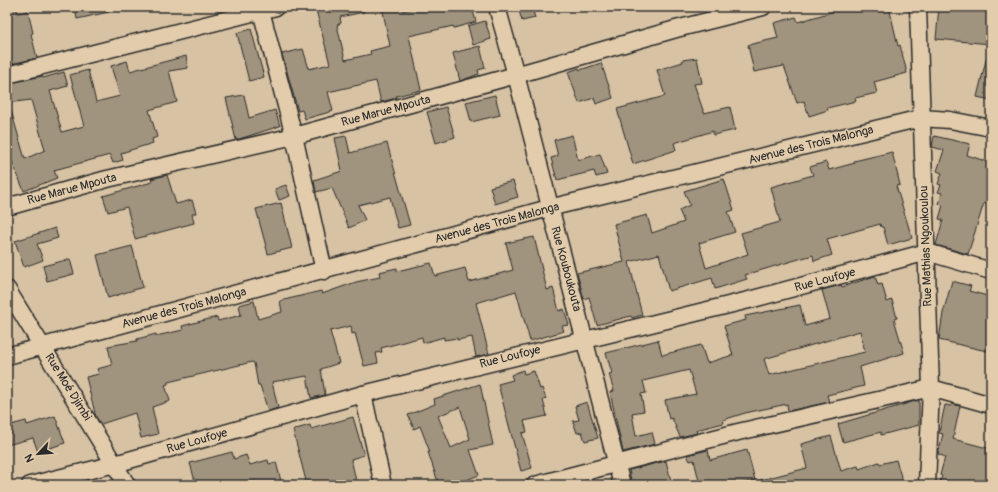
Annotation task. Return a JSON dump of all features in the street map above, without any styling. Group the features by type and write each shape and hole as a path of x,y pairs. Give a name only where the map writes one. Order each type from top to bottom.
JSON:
{"street":[{"name":"Rue Kouboukouta","path":"497,7 622,485"},
{"name":"Rue Marue Mpouta","path":"7,206 107,179 294,136 676,29 763,7"},
{"name":"Rue Mathias Ngoukoulou","path":"918,7 931,388 927,485"},
{"path":"7,76 266,8 324,271"},
{"name":"Avenue des Trois Malonga","path":"7,356 324,271 549,208 921,118 950,120 991,128"},
{"path":"927,252 991,271"},
{"name":"Rue Loufoye","path":"30,485 115,464 363,394 584,338 749,300 927,252"},
{"name":"Rue Moé Djimbi","path":"7,289 127,485"},
{"path":"535,485 738,432 931,388 991,405"},
{"path":"363,394 382,485"}],"building":[{"path":"7,7 16,7 18,13 28,11 33,33 31,34 37,58 7,65"},
{"path":"75,7 108,7 109,12 77,19"},
{"path":"325,7 364,7 364,12 340,17 341,23 337,25 345,60 371,54 370,51 390,46 382,7 403,7 403,11 419,7 472,7 476,22 454,28 453,26 409,36 421,90 396,96 396,98 381,102 376,81 328,92 333,111 305,119 302,110 298,111 282,54 303,49 309,69 330,64 316,10"},
{"path":"518,7 532,7 535,18 522,21"},
{"path":"848,7 889,7 898,46 900,45 907,73 874,82 877,93 855,98 856,101 827,108 828,110 809,116 804,101 797,103 784,66 754,72 748,45 778,38 774,23 796,17 798,22"},
{"path":"939,7 991,7 991,44 936,39"},
{"path":"485,21 491,39 473,45 468,26"},
{"path":"251,29 264,77 249,81 237,33"},
{"path":"480,46 485,68 478,70 479,74 460,81 453,53"},
{"path":"186,56 188,68 169,71 177,102 149,110 157,137 152,139 153,143 121,153 123,160 113,163 110,155 54,170 57,178 24,191 11,159 7,161 7,107 10,107 25,159 45,150 31,100 7,103 7,84 42,76 43,78 64,72 68,86 50,91 62,132 84,126 70,75 88,70 96,102 120,96 111,66 127,61 130,71"},
{"path":"987,56 991,57 991,100 977,97"},
{"path":"697,58 702,83 694,84 704,113 730,107 735,130 713,135 713,131 674,143 676,150 633,164 617,109 665,96 657,70 683,62 682,60"},
{"path":"601,63 613,98 596,104 594,98 579,103 568,72 579,68 580,70"},
{"path":"244,95 249,118 275,110 280,126 236,140 226,98"},
{"path":"495,95 500,115 471,122 466,102"},
{"path":"446,107 455,137 436,143 427,112"},
{"path":"572,135 578,160 600,154 607,174 596,177 594,171 557,180 551,158 558,156 554,140"},
{"path":"346,136 350,153 387,143 410,225 398,228 390,197 358,205 365,220 349,228 332,188 316,192 314,180 342,171 335,138"},
{"path":"934,136 970,144 967,155 991,163 991,205 984,203 968,254 936,245 943,220 939,219 943,205 939,204 942,193 938,192 941,185 938,184 942,173 937,171 944,150 932,147"},
{"path":"892,152 900,185 896,186 912,238 888,245 883,227 881,227 880,224 827,239 832,255 814,261 813,255 792,261 745,275 747,279 715,289 712,278 669,291 659,254 629,262 642,315 632,318 631,316 597,325 589,297 584,299 577,273 624,262 614,224 647,215 652,233 684,222 679,210 690,205 684,191 724,179 734,210 728,212 735,232 699,243 706,268 748,254 741,233 780,222 771,187 813,175 810,167 826,162 829,170 855,163 854,161"},
{"path":"167,175 176,204 192,200 196,213 192,214 194,223 135,239 127,207 108,212 103,196 152,182 151,179"},
{"path":"513,181 518,197 495,204 490,187"},
{"path":"286,185 290,196 279,200 275,189"},
{"path":"281,203 292,248 268,254 256,209"},
{"path":"55,228 58,238 37,244 43,260 24,267 15,241"},
{"path":"534,237 547,290 553,288 559,311 564,309 569,325 562,326 564,331 530,341 516,291 476,303 489,354 476,357 472,337 457,340 457,338 444,340 444,337 423,343 422,337 381,348 382,352 376,353 378,363 364,366 355,333 352,334 351,326 330,331 339,363 321,369 325,395 311,398 307,376 272,382 278,408 268,411 260,385 258,385 254,363 252,362 168,382 168,384 165,385 170,401 152,407 158,434 141,438 135,413 101,424 96,417 86,377 99,374 97,369 112,365 108,346 137,341 137,339 156,334 156,336 183,330 182,326 217,317 218,321 241,315 239,305 254,301 258,319 282,312 280,301 321,291 322,294 356,282 380,277 379,272 397,268 397,271 431,263 435,276 465,268 469,282 513,270 506,243"},
{"path":"132,246 143,287 108,298 97,255"},
{"path":"70,259 74,274 47,281 43,266"},
{"path":"875,276 878,285 882,284 887,302 892,300 897,318 894,319 904,353 860,367 864,386 827,395 829,402 788,411 787,404 745,413 723,420 724,423 696,430 697,433 680,437 672,418 669,419 665,400 696,394 689,370 643,381 646,393 641,394 644,411 632,413 636,436 652,432 655,444 623,452 610,392 614,391 609,374 612,373 606,353 658,340 662,355 701,345 707,363 733,355 724,326 746,320 745,316 800,305 805,326 830,319 822,290 841,285 842,287","holes":["860,331 865,352 769,375 764,359"]},
{"path":"952,281 971,286 969,291 991,297 991,352 939,340 943,313"},
{"path":"523,370 524,374 534,371 540,389 542,388 546,399 543,400 547,416 524,421 527,432 522,433 532,468 521,471 498,384 513,380 511,375"},
{"path":"480,384 493,445 470,450 479,475 459,483 460,485 439,485 428,452 430,452 420,426 414,429 408,415 435,404 434,399","holes":["460,407 470,439 451,448 438,416"]},
{"path":"919,400 919,425 881,435 881,432 843,442 838,424"},
{"path":"587,402 598,438 585,441 582,432 577,433 573,421 579,420 575,406"},
{"path":"952,404 960,406 953,439 991,449 991,473 987,485 942,485 943,483 940,482 942,476 940,475 945,457 938,454 943,434 939,433 945,405 951,406"},
{"path":"55,416 65,443 38,452 33,438 7,445 7,426 26,421 27,425"},
{"path":"353,417 364,455 351,459 357,485 307,485 293,430 310,425 311,429"},
{"path":"831,436 841,471 858,466 859,469 879,462 880,464 896,460 903,483 896,485 758,485 757,481 807,468 801,444"},
{"path":"708,450 710,460 747,450 755,480 737,485 700,485 694,460 690,461 687,455"},
{"path":"232,452 234,459 246,455 250,465 268,460 269,464 276,462 282,485 256,485 255,481 238,485 196,485 190,463"},
{"path":"666,461 672,485 632,485 629,470"}]}
